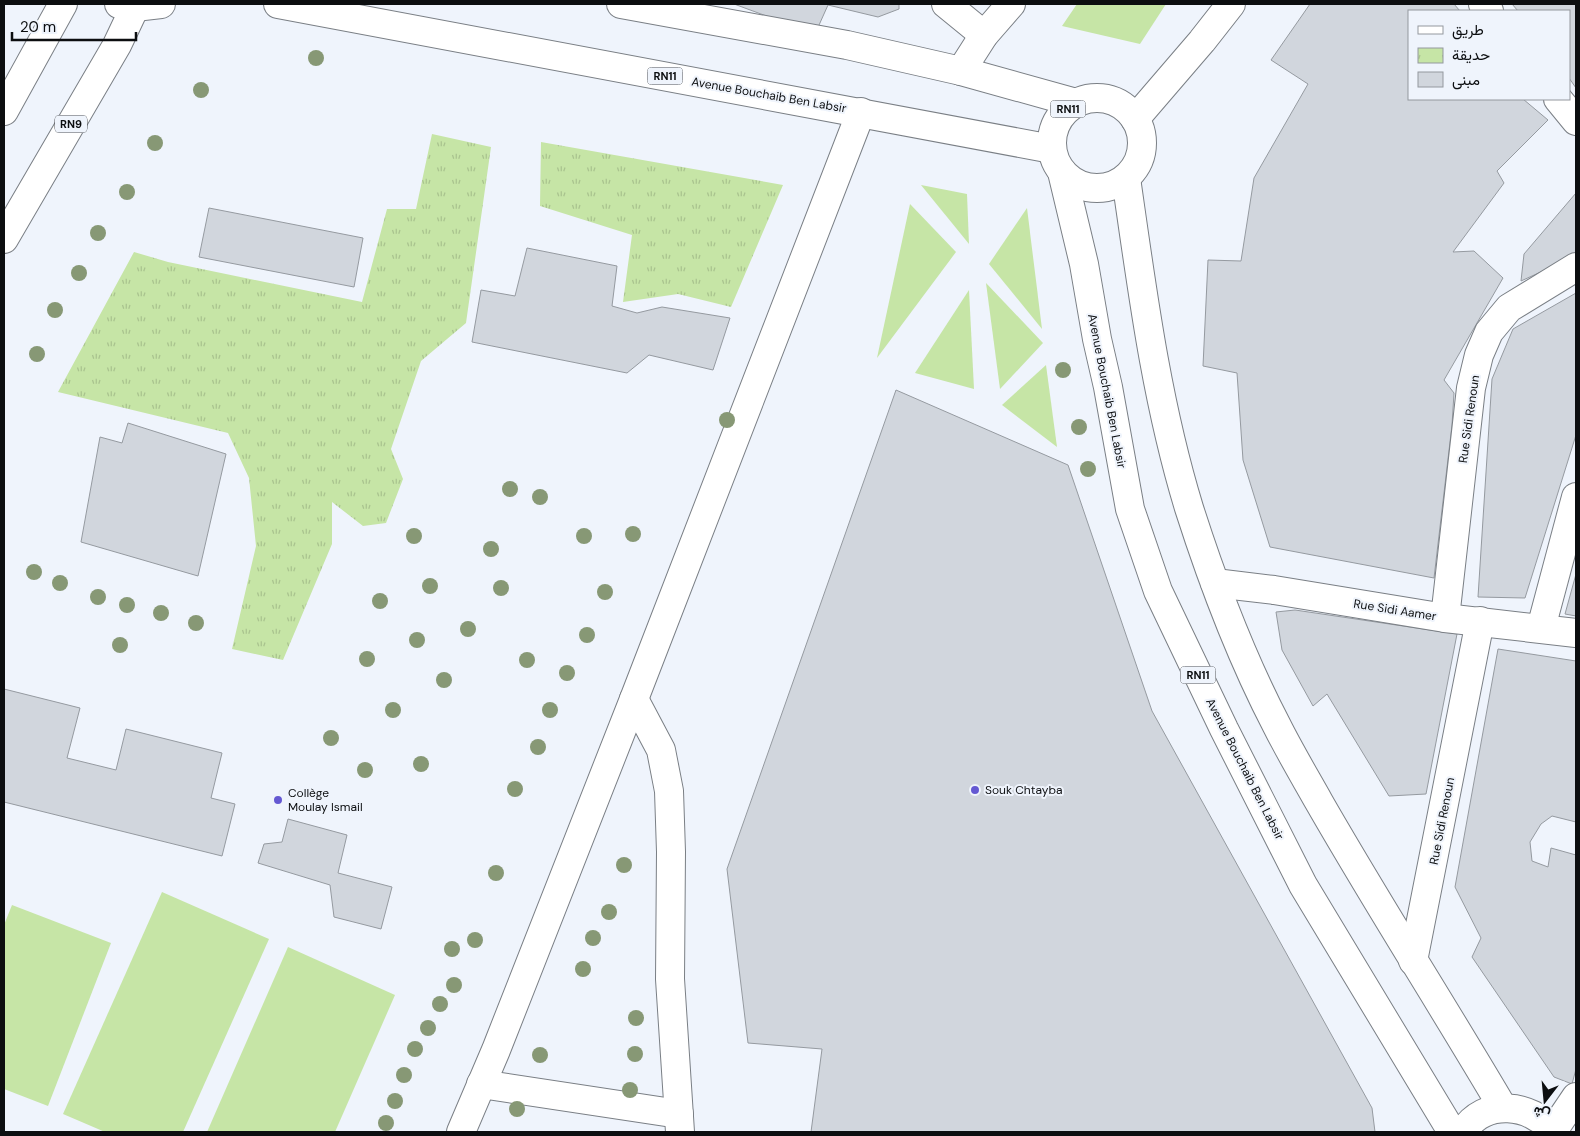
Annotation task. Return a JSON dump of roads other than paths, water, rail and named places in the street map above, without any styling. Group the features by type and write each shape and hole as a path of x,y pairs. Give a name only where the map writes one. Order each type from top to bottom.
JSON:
{"main road":[{"path":"4,111 63,4"},
{"name":"Avenue Bouchaib Ben Labsir","path":"278,4 861,112 1057,161 1084,264 1096,339 1108,387 1130,510 1158,591 1224,729 1303,885 1452,1132"},
{"name":"RN11","path":"621,4 846,45 960,71 1076,104"},
{"path":"946,4 984,35"},
{"path":"960,71 984,35 1011,4"},
{"path":"1231,4 1202,42 1135,119 1141,132 1141,153 1136,166 1126,178 1158,387 1189,508 1215,583 1276,726 1413,961 1503,1108"},
{"name":"RN9","path":"4,239 117,45 138,5"},
{"name":"RN11","path":"1126,178 1115,185 1093,188 1073,182 1057,161 1053,136 1057,122 1065,112 1076,104 1090,99 1105,99 1119,104 1135,119"},
{"path":"1559,100 1576,121"},
{"path":"461,1132 482,1084 634,699 861,112"},
{"name":"Rue Sidi Renoun","path":"1445,618 1471,388 1479,355 1489,332 1509,308 1576,267"},
{"path":"1541,628 1576,497"},
{"name":"Rue Sidi Aamer","path":"1215,583 1274,590 1445,618 1576,633"},
{"name":"Rue Sidi Renoun","path":"1413,961 1480,621"},
{"path":"482,1084 680,1123 670,979 671,852 669,791 661,750 634,699"},
{"path":"1463,1132 1475,1118 1503,1108 1526,1111 1545,1122 1553,1132 1576,1097"}],"place":[{"name":"Souk Chtayba","path":"975,790"},
{"name":"Collège Moulay Ismail","path":"278,800"}]}
